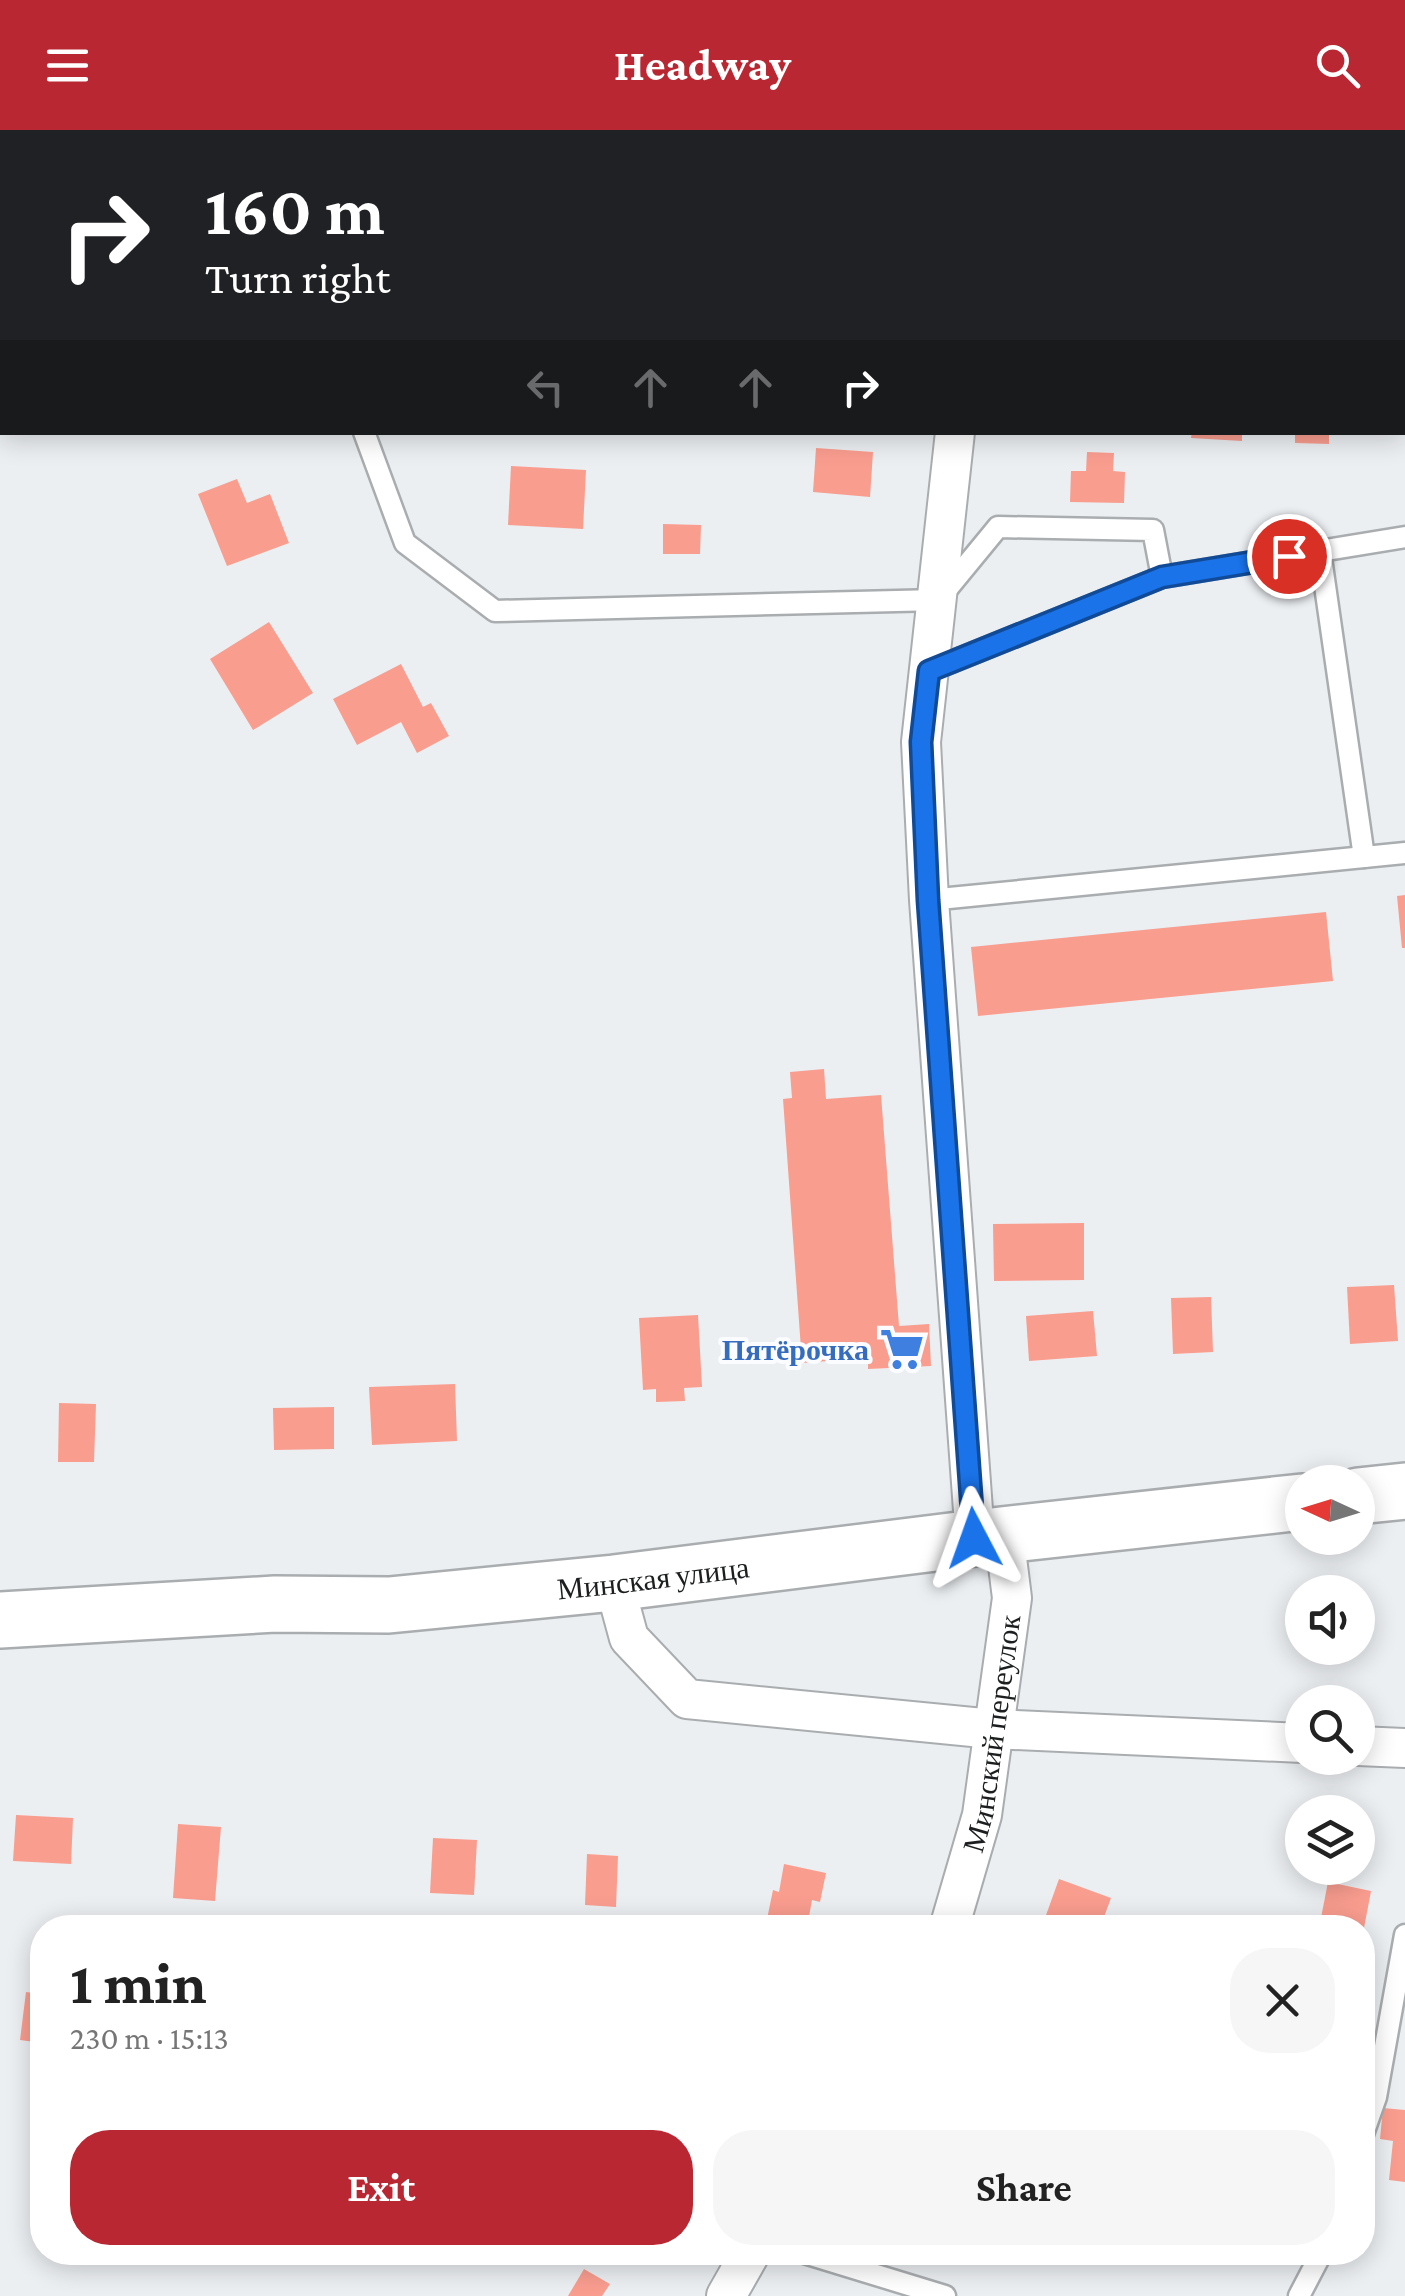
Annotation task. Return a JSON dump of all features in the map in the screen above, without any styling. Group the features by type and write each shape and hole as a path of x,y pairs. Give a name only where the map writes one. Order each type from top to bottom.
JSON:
{"main road":[{"path":"1375,1494 1405,1491"},
{"name":"Минская улица","path":"0,1620 276,1604 390,1605 614,1583 1285,1504"}],"street":[{"name":"Минский переулок","path":"953,1915 982,1816 1012,1598 989,1536 928,900 921,742 955,435"},
{"path":"614,1583 629,1638 688,1699 994,1730 1285,1742"},
{"path":"1375,1747 1405,1748"},
{"path":"726,2296 744,2265"}],"lane":[{"path":"365,435 406,543 496,611 938,600 998,528 1153,530 1162,577"},
{"path":"929,671 1162,577 1405,536"},
{"path":"1320,551 1364,857"},
{"path":"928,900 1405,853"},
{"path":"1375,2100 1405,1935"},
{"path":"844,2265 946,2296"},
{"path":"1299,2296 1315,2265"}],"building":[{"path":"1242,435 1242,441 1191,438"},
{"path":"1295,435 1329,435 1329,444 1295,443"},
{"path":"816,448 873,452 870,497 813,492"},
{"path":"1087,452 1114,453 1113,471 1125,472 1124,503 1070,502 1071,471 1086,471"},
{"path":"511,466 586,470 583,529 508,525"},
{"path":"237,479 247,503 270,494 289,543 227,566 198,494"},
{"path":"663,524 701,525 700,554 663,554"},
{"path":"269,622 313,693 253,730 210,659"},
{"path":"401,664 423,707 431,703 449,736 417,753 401,722 357,745 333,699"},
{"path":"1405,895 1405,948 1402,948 1397,896"},
{"path":"1326,912 1333,981 978,1016 971,947"},
{"path":"824,1069 826,1099 881,1095 899,1326 929,1324 931,1366 868,1369 868,1358 802,1363 783,1099 792,1098 790,1072"},
{"path":"1084,1223 1084,1280 994,1281 993,1224"},
{"path":"1394,1285 1398,1341 1350,1344 1347,1287"},
{"path":"1211,1297 1213,1352 1173,1354 1171,1298"},
{"path":"1093,1311 1097,1356 1029,1361 1026,1316"},
{"path":"698,1315 702,1387 684,1388 685,1401 656,1402 656,1389 643,1390 639,1318"},
{"path":"455,1384 457,1441 372,1445 369,1387"},
{"path":"59,1403 96,1404 94,1462 58,1462"},
{"path":"334,1407 334,1449 274,1450 273,1408"},
{"path":"16,1815 73,1818 71,1864 13,1861"},
{"path":"178,1824 221,1827 215,1901 173,1898"},
{"path":"433,1838 477,1840 474,1895 430,1893"},
{"path":"587,1854 618,1856 616,1907 585,1905"},
{"path":"784,1864 826,1873 820,1902 812,1900 809,1915 768,1915 773,1890 779,1892"},
{"path":"1059,1879 1111,1898 1105,1915 1046,1915"},
{"path":"1327,1885 1371,1891 1366,1915 1322,1915"},
{"path":"26,1992 30,1992 30,2041 20,2040"},
{"path":"1383,2108 1405,2110 1405,2182 1389,2180 1393,2141 1380,2139"},
{"path":"584,2269 610,2284 602,2296 568,2296"}],"place":[{"name":"Пятёрочка","path":"902,1349"}],"route":[{"path":"974,1538 928,900 921,742 929,671 1162,577 1289,556"}]}
